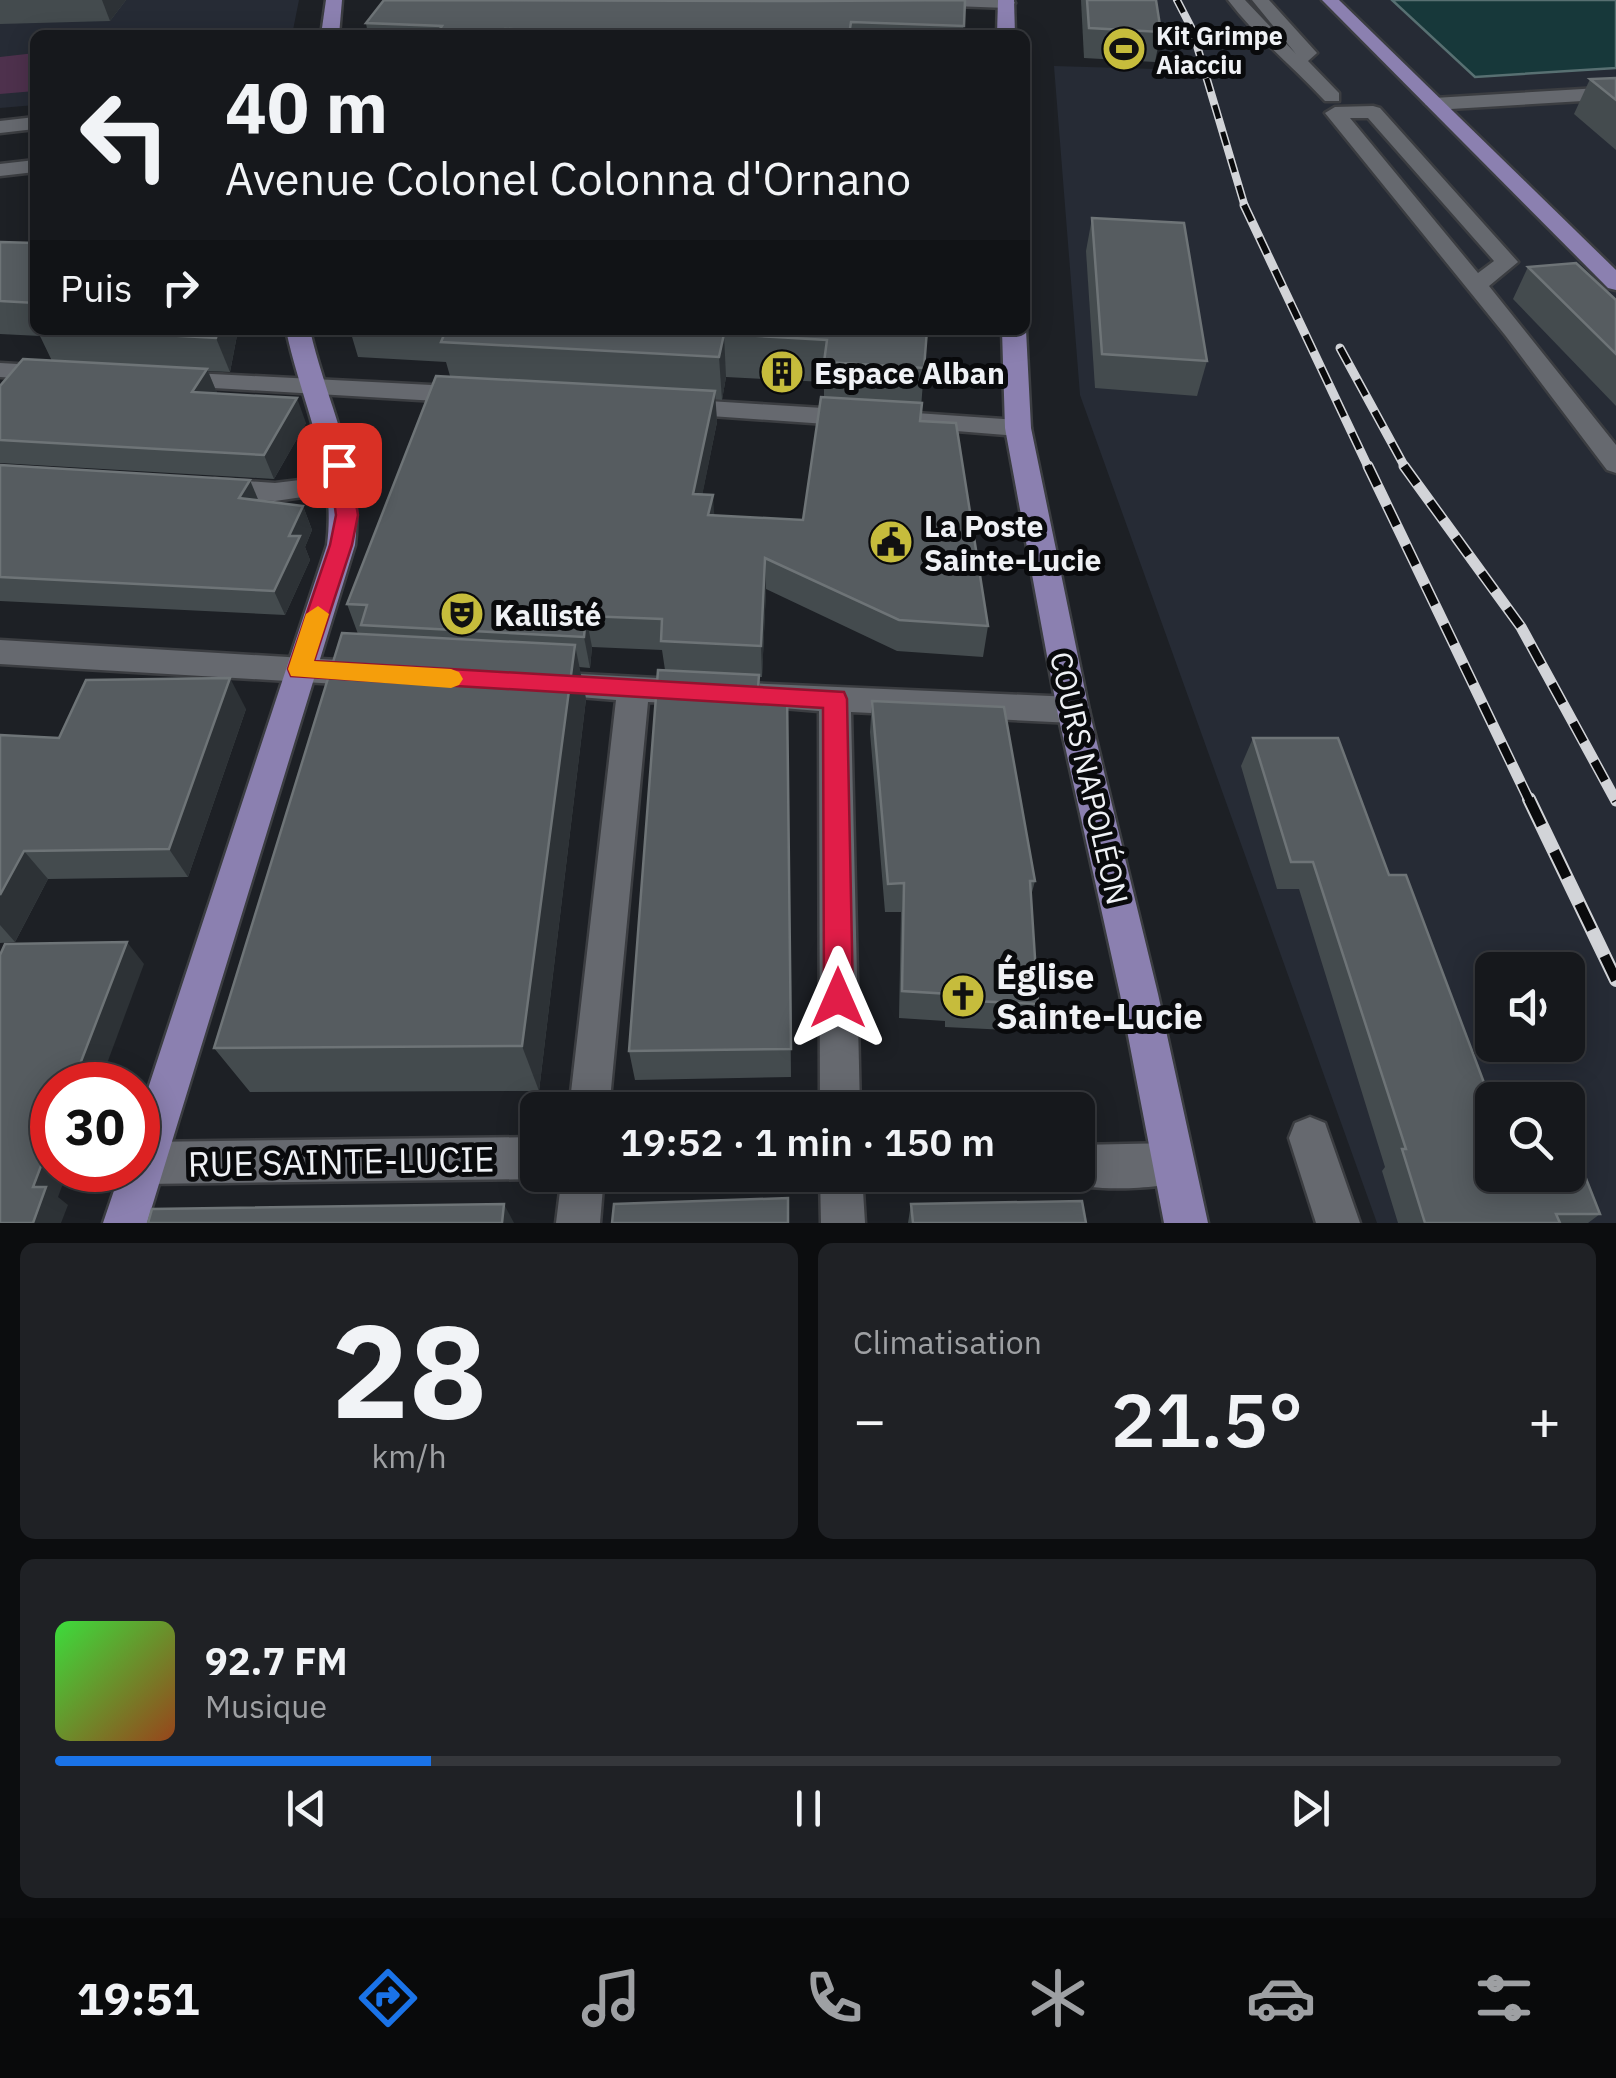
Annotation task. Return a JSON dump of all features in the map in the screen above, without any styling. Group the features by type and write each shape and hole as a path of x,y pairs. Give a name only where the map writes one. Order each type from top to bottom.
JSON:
{"main road":[{"path":"331,30 334,0"},
{"path":"1330,0 1616,282"},
{"path":"1006,30 1008,1"},
{"path":"160,1115 341,545 347,515 339,465 310,385 299,335"},
{"name":"COURS NAPOLÉON","path":"1014,335 1018,428 1073,710 1139,994 1186,1223"},
{"path":"126,1223 136,1192"}],"street":[{"path":"926,0 1008,1"},
{"path":"1236,0 1284,55 1298,61 1332,97"},
{"path":"1260,0 1308,53 1298,61"},
{"path":"1434,104 1616,93"},
{"path":"1475,286 1507,262 1374,112 1335,113 1475,286 1560,388 1616,464"},
{"path":"0,127 30,124"},
{"path":"0,170 30,167"},
{"path":"0,370 79,374"},
{"path":"138,378 500,396"},
{"path":"655,406 1018,428"},
{"path":"180,487 276,492 341,484"},
{"path":"0,652 408,676"},
{"path":"520,682 1073,710"},
{"path":"591,1092 632,689"},
{"path":"835,699 840,1092"},
{"path":"1310,1138 1338,1223"},
{"name":"RUE SAINTE-LUCIE","path":"160,1163 520,1158"},
{"path":"1095,1166 1173,1164"},
{"path":"578,1223 581,1192"},
{"path":"842,1192 844,1223"}],"shaded area":[{"path":"0,0 299,0 293,30 30,30 30,105 0,108"},
{"path":"1156,0 1392,0 1475,77 1616,68 1616,1223 1377,1223 1080,395 1054,66 1155,69 1162,55"},
{"path":"30,54 30,91 0,94 0,57"}],"water":[{"path":"1392,0 1616,0 1616,68 1475,77"}],"building":[{"path":"384,0 965,0 964,26 851,22 850,30 439,30 442,26 366,23"},
{"path":"1087,0 1156,0 1161,32 1089,28"},
{"path":"1616,78 1616,100 1590,79"},
{"path":"1092,218 1184,223 1207,361 1102,354"},
{"path":"0,242 30,243 30,303 0,301"},
{"path":"1576,263 1616,300 1616,354 1528,267"},
{"path":"162,335 217,335 216,338"},
{"path":"444,335 724,335 719,357 441,342"},
{"path":"741,335 927,335 924,368 824,362 827,340"},
{"path":"23,359 207,369 192,392 297,398 264,455 0,440 0,386"},
{"path":"436,376 715,391 693,494 713,495 708,515 803,520 821,397 922,403 920,421 956,423 988,626 899,620 765,558 761,646 661,641 662,619 586,616 584,637 361,625 367,605 347,604"},
{"path":"0,465 250,480 239,498 303,506 289,536 300,536 274,591 0,577"},
{"path":"342,633 575,645 522,1046 214,1048"},
{"path":"658,670 759,675 758,688 787,689 791,1049 629,1051"},
{"path":"230,678 169,849 24,851 0,895 0,735 59,738 86,680"},
{"path":"872,701 1004,707 1035,881 1030,881 1038,1004 950,1000 950,994 902,991 904,883 888,884"},
{"path":"1253,738 1338,738 1389,875 1406,875 1484,1082 1475,1082 1475,1192 1585,1192 1585,1176 1600,1214 1556,1214 1560,1223 1425,1223 1402,1149 1406,1149 1313,862 1291,862"},
{"path":"127,942 81,1062 30,1062 30,1192 44,1192 33,1223 0,1223 0,955 5,944"},
{"path":"788,1198 788,1223 612,1223 614,1204"},
{"path":"1082,1201 1086,1223 913,1223 911,1204"},
{"path":"504,1204 502,1223 148,1223 152,1209"}],"railway":[{"path":"1177,0 1192,29 1245,207"},
{"path":"1244,205 1369,469"},
{"path":"1340,348 1405,468"},
{"path":"1368,466 1530,802"},
{"path":"1405,468 1521,627 1616,801"},
{"path":"1529,799 1616,980"}],"slow traffic":[{"path":"318,614 300,669 451,679"}],"place":[{"name":"Kit Grimpe Aiacciu","path":"1124,49"},
{"name":"Espace Alban","path":"782,372"},
{"name":"La Poste Sainte-Lucie","path":"891,542"},
{"name":"Kallisté","path":"462,614"},
{"name":"Église Sainte-Lucie","path":"963,996"}],"route":[{"path":"339,465 347,515 341,545 300,669 835,699 838,998"}]}
